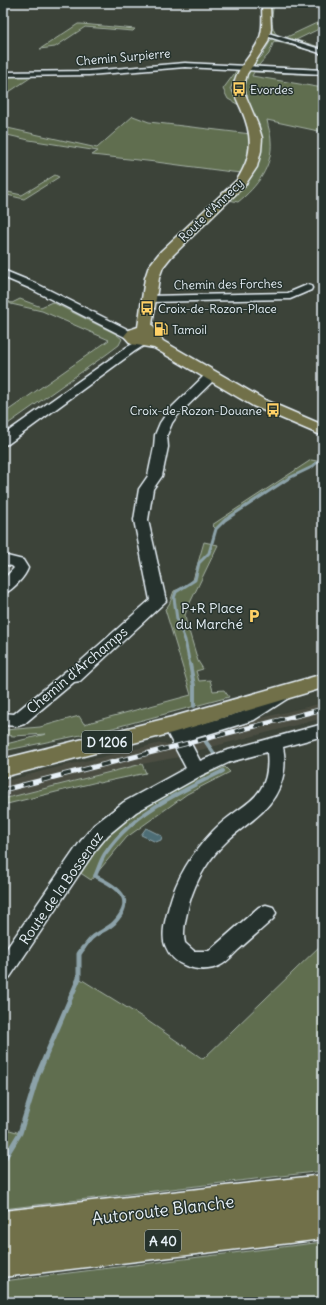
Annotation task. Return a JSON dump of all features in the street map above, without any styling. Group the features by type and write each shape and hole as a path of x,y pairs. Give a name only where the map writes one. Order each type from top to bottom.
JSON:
{"highway":[{"name":"Autoroute Blanche","path":"3,1228 323,1191"},
{"name":"Autoroute Blanche","path":"3,1260 323,1222"}],"main road":[{"name":"Route d'Annecy","path":"140,336 152,278 160,260 242,182 251,167 255,151 256,138 253,125 240,94 239,86 242,74 263,42 265,34 266,3"},
{"path":"140,336 259,403 323,431"},
{"name":"D 1206","path":"3,768 175,731 210,714 323,681"}],"street":[{"path":"265,34 323,52"},
{"name":"Chemin Surpierre","path":"3,74 90,73 185,64 245,69 323,72"},
{"path":"3,273 140,336 3,441"},
{"name":"Chemin des Forches","path":"148,298 274,298 290,296 307,288"},
{"name":"Chemin d'Archamps","path":"3,719 18,720 72,675 74,677 158,601 141,520 146,489 155,476 161,434 166,422 173,413 211,376"},
{"path":"3,559 18,563 21,568 3,589"},
{"path":"196,770 175,731 248,716 284,692"},
{"name":"Route de la Bossenaz","path":"3,971 84,852 101,830 130,807 196,770 226,758 323,730"},
{"path":"266,913 214,959 204,961 190,958 181,953 176,946 174,928 180,901 189,875 200,858 223,833 251,812 268,793 274,781 277,765 277,756 274,744"}],"shaded area":[{"path":"323,703 323,718 196,751 192,746 192,738 241,723"},
{"path":"161,743 172,745 179,757 142,764 3,799 3,782"}],"green space":[{"path":"271,3 274,4 272,21 274,31 281,37 287,37 323,20 323,27 296,40 323,48 323,51 271,34"},
{"path":"78,24 135,29 133,31 85,27 55,47 40,49"},
{"path":"272,38 323,54 274,41 269,54 258,66 323,69 323,71 252,67 262,56"},
{"path":"237,70 240,70 230,89 236,96 239,105 228,99 223,89"},
{"path":"248,70 323,72 323,75 254,72 252,76 323,88 323,132 267,120 271,138 269,159 257,183 238,202 229,200 239,190 244,188 242,187 250,179 256,168 246,97 248,97 244,87"},
{"path":"3,74 36,74 3,96"},
{"path":"133,116 149,122 251,134 248,158 242,173 92,155 98,151 29,140 3,134 3,127 97,148"},
{"path":"55,175 59,177 24,199 3,194 3,191 22,195"},
{"path":"3,299 12,303 20,299 41,307 52,302 116,334 122,339 119,345 107,354 5,426 3,426 3,414 109,340 42,311 11,304"},
{"path":"311,460 317,461 312,467 289,478 225,520 216,529 212,525"},
{"path":"204,542 218,545 185,615 198,661 203,669 196,671 199,681 210,680 213,691 224,690 229,697 105,730 8,750 6,744 46,734 14,736 3,735 3,731 5,730 40,727 79,716 84,724 191,695 165,609 170,603 174,591 184,587 193,580"},
{"path":"142,764 146,773 99,783 97,782 3,805 3,799"},
{"path":"225,767 230,772 187,794 127,837 91,880 79,872 101,842 131,816 161,796"},
{"path":"323,943 323,1171 3,1209 3,1128 20,1133 38,1074 79,978 142,1017 203,1059"},
{"path":"323,1242 323,1302 3,1302 3,1281"}],"water":[{"path":"146,828 162,836 161,840 156,842 141,835"}],"waterway":[{"path":"190,665 185,640 177,619 174,598 176,592 195,580 199,563 209,553 216,529 225,520 289,478 312,467 323,457"},
{"path":"190,664 194,686 194,706"},
{"path":"206,742 215,755"},
{"path":"83,949 92,938 114,923 121,915 124,907 124,900 117,889 95,876 105,854 118,837 131,825 160,804 191,786 223,771"},
{"path":"3,1161 20,1133 38,1074 79,978 79,954 83,948"}],"railway":[{"path":"3,790 323,709"}],"place":[{"name":"Evordes","path":"239,89"},
{"name":"Croix-de-Rozon-Place","path":"147,308"},
{"name":"Tamoil","path":"161,329"},
{"name":"Croix-de-Rozon-Douane","path":"273,410"},
{"name":"P+R Place du Marché","path":"254,616"}]}
